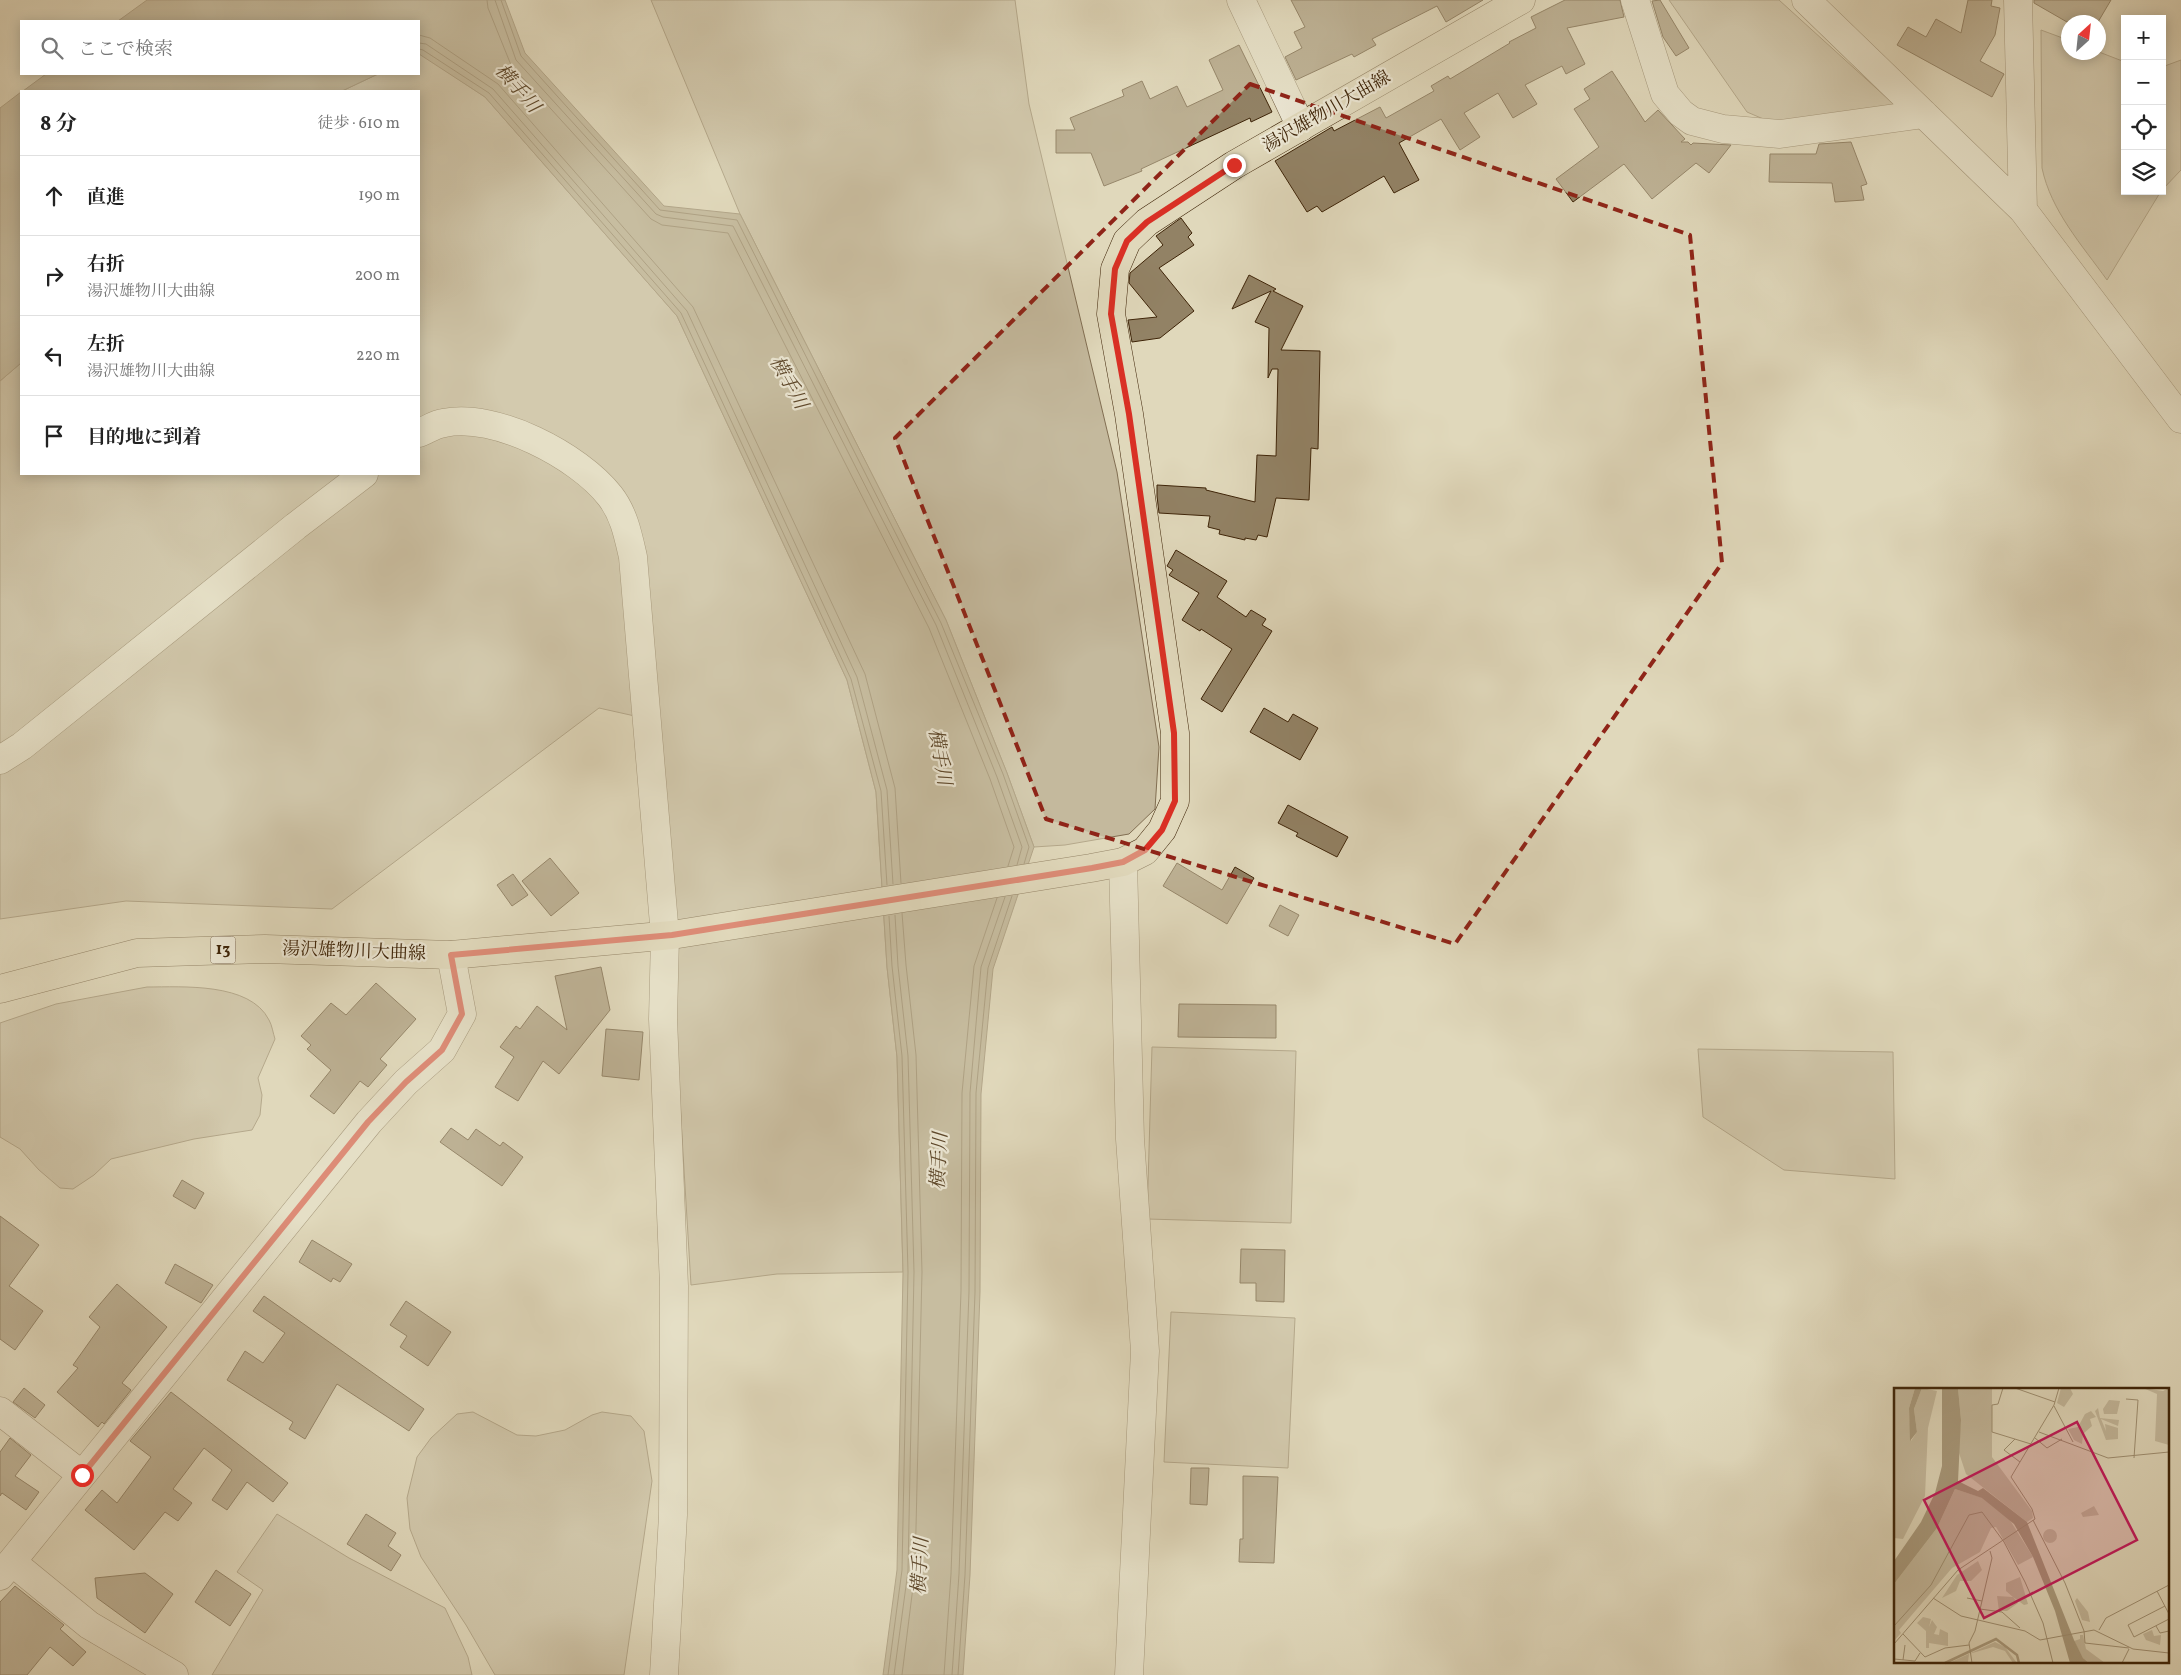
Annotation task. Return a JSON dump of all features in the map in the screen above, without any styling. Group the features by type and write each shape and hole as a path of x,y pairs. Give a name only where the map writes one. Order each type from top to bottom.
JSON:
{"main road":[{"name":"湯沢雄物川大曲線","path":"0,989 137,953 265,949 451,955 668,936 1092,868 1123,862 1145,850 1162,830 1175,801 1174,733 1129,414 1111,314 1115,269 1127,241 1147,222 1234,165 1521,0"}],"street":[{"path":"1241,0 1301,127"},
{"path":"1635,0 1665,94 1681,113 1692,121 1723,129 1780,134 1924,114"},
{"path":"1806,0 2023,210 2181,419"},
{"path":"2018,0 2023,210"},
{"path":"420,433 444,423 476,423 512,432 544,444 594,477 612,498 626,524 634,556 668,936 663,1018 674,1286 673,1515 664,1675"},
{"path":"0,760 22,746 296,526 363,475"},
{"path":"1123,862 1130,1139 1145,1351 1129,1675"},
{"path":"174,1675 89,1625 6,1569 368,1122 406,1082 442,1050 462,1014 451,955"},
{"path":"0,1410 82,1475"}],"highlighted area":[{"path":"1250,84 1690,235 1722,563 1455,944 1046,819 895,438"}],"shaded area":[{"path":"651,0 1015,0 1029,104 1117,472 1159,747 1155,809 1129,834 1065,845 1034,847 1007,773 946,620 740,214"},
{"path":"1669,0 1779,0 1898,108 1775,124 1747,112"},
{"path":"2041,30 2061,37 2061,60 2106,60 2106,55 2121,60 2121,195 2159,195 2107,280 2068,227 2052,199 2042,168"},
{"path":"420,54 485,97 677,316 847,680 876,792 887,967 897,1057 903,1272 777,1274 691,1285 657,721 599,708 332,909 126,901 0,919 0,381 20,364 20,475 420,475 420,90 344,90 376,75 420,75"},
{"path":"2181,60 2181,170 2166,186 2166,105 2166,66"},
{"path":"147,987 214,989 247,999 260,1008 270,1022 275,1039 258,1078 262,1095 260,1115 252,1130 194,1139 111,1159 94,1175 73,1189 60,1188 39,1170 20,1149 0,1137 0,1023 56,1004"},
{"path":"1152,1047 1296,1051 1291,1223 1147,1219"},
{"path":"1698,1049 1893,1052 1895,1179 1784,1170 1703,1117"},
{"path":"1171,1312 1295,1318 1288,1468 1164,1462"},
{"path":"473,1412 517,1435 536,1436 565,1430 592,1415 602,1412 631,1416 644,1431 652,1481 624,1675 495,1675 466,1625 421,1557 410,1529 407,1498 417,1457 431,1438 457,1414"},
{"path":"277,1514 349,1558 445,1608 468,1657 472,1675 212,1675 263,1590 237,1572"}],"water":[{"name":"横手川","path":"147,0 505,0 525,53 664,206 740,214 946,620 1007,773 1034,847 993,969 981,1094 980,1292 970,1575 963,1675 883,1675 897,1570 903,1272 897,1057 887,967 876,792 847,680 677,316 485,97 420,55 420,20 119,20"},
{"path":"45,75 376,75 344,90 24,90"},
{"path":"20,93 20,364 0,381 0,108"}],"building":[{"path":"1291,0 1483,0 1446,22 1437,6 1372,39 1376,45 1354,57 1352,54 1296,80 1285,57 1302,48 1294,32 1305,27"},
{"path":"1565,0 1620,0 1624,17 1567,28 1585,64 1566,74 1562,66 1525,85 1537,104 1513,118 1498,93 1464,113 1480,137 1460,150 1441,119 1399,143 1419,180 1394,193 1384,176 1322,212 1317,206 1307,212 1275,161 1332,127 1334,131 1380,107 1386,118 1434,91 1431,86 1448,76 1450,79 1509,42 1536,28 1531,17"},
{"path":"1660,0 1689,48 1676,56 1663,37 1652,1"},
{"path":"1968,0 1992,0 1991,6 2000,8 1995,35 1980,61 2004,74 1992,97 1897,45 1908,27 1926,37 1936,19 1961,33"},
{"path":"2034,0 2111,0 2102,15 2061,15 2061,19 2034,3"},
{"path":"1239,45 1272,112 1251,122 1250,118 1141,169 1142,171 1104,186 1091,153 1056,153 1056,130 1075,130 1070,118 1124,96 1122,90 1142,81 1150,99 1177,86 1187,107 1223,90 1209,60"},
{"path":"1612,71 1645,122 1658,110 1685,139 1681,142 1688,142 1691,145 1693,143 1731,145 1709,173 1696,163 1652,199 1624,164 1573,202 1556,179 1599,147 1574,109 1590,99 1584,89"},
{"path":"1851,142 1867,184 1861,186 1864,200 1835,202 1832,183 1769,182 1770,154 1816,154 1819,144"},
{"path":"1181,218 1192,233 1188,237 1194,245 1159,268 1194,311 1160,338 1132,342 1128,320 1157,317 1129,283 1130,273 1163,245 1156,236"},
{"path":"1249,275 1276,289 1273,291 1303,306 1281,350 1320,351 1318,449 1311,448 1309,500 1276,498 1267,537 1258,535 1256,540 1245,538 1245,540 1219,534 1220,530 1208,527 1210,516 1159,513 1157,496 1157,485 1206,488 1206,490 1255,502 1257,455 1276,456 1278,369 1272,369 1268,378 1269,328 1255,322 1271,291 1232,309"},
{"path":"1176,550 1227,581 1217,597 1246,617 1251,610 1266,619 1262,625 1272,631 1222,712 1201,699 1232,649 1201,629 1200,631 1182,620 1199,593 1169,575 1173,570 1167,566"},
{"path":"1264,708 1288,722 1293,714 1318,728 1300,760 1250,732"},
{"path":"1288,805 1348,837 1337,857 1296,836 1298,833 1278,823"},
{"path":"550,858 579,893 551,916 522,881"},
{"path":"1177,863 1222,890 1235,867 1254,878 1227,924 1163,886"},
{"path":"513,874 528,895 512,906 497,885"},
{"path":"1280,905 1299,915 1288,936 1269,926"},
{"path":"601,967 610,1010 559,1074 543,1061 518,1101 495,1087 514,1057 500,1047 516,1026 520,1029 537,1006 567,1030 555,976"},
{"path":"376,983 416,1019 380,1059 387,1065 368,1087 360,1081 334,1114 310,1096 331,1070 307,1049 311,1045 301,1036 331,1003 346,1015"},
{"path":"1179,1004 1276,1005 1276,1038 1178,1037"},
{"path":"606,1029 643,1032 639,1080 602,1076"},
{"path":"451,1128 468,1140 476,1129 500,1146 503,1142 523,1157 502,1186 440,1142"},
{"path":"182,1180 204,1193 195,1209 173,1196"},
{"path":"0,1216 39,1245 9,1286 43,1311 15,1350 0,1339"},
{"path":"312,1240 352,1264 340,1282 333,1278 331,1282 299,1262"},
{"path":"1241,1249 1285,1250 1284,1302 1256,1301 1256,1283 1240,1283"},
{"path":"175,1264 213,1285 201,1303 165,1283"},
{"path":"117,1284 167,1327 122,1383 131,1390 104,1424 102,1422 98,1427 57,1392 78,1368 73,1365 100,1327 89,1317"},
{"path":"264,1296 424,1409 409,1431 337,1384 305,1439 289,1429 293,1422 227,1380 245,1351 263,1363 285,1333 253,1311"},
{"path":"406,1301 451,1332 428,1366 400,1347 407,1336 390,1325"},
{"path":"24,1388 45,1405 35,1418 13,1402"},
{"path":"171,1392 288,1483 273,1502 247,1482 227,1510 212,1500 232,1470 204,1448 173,1489 192,1503 178,1521 165,1512 134,1550 85,1510 102,1490 117,1503 151,1457 130,1441"},
{"path":"10,1438 31,1455 15,1476 39,1492 26,1510 2,1493 0,1496 0,1452"},
{"path":"1191,1468 1209,1468 1207,1505 1190,1504"},
{"path":"1243,1476 1278,1477 1274,1563 1239,1562 1240,1539 1243,1539"},
{"path":"366,1514 396,1533 388,1546 401,1555 391,1571 347,1544"},
{"path":"216,1570 251,1594 230,1626 195,1602"},
{"path":"145,1573 173,1594 145,1633 97,1598 95,1578"},
{"path":"15,1586 64,1625 60,1629 86,1652 73,1666 50,1647 27,1675 0,1675 0,1602"}],"route":[{"path":"82,1475 368,1122 406,1082 442,1050 462,1014 451,955 672,935 1092,868 1123,862 1145,850 1162,830 1175,801 1174,733 1129,414 1111,314 1115,269 1127,241 1147,222 1234,165"}]}
